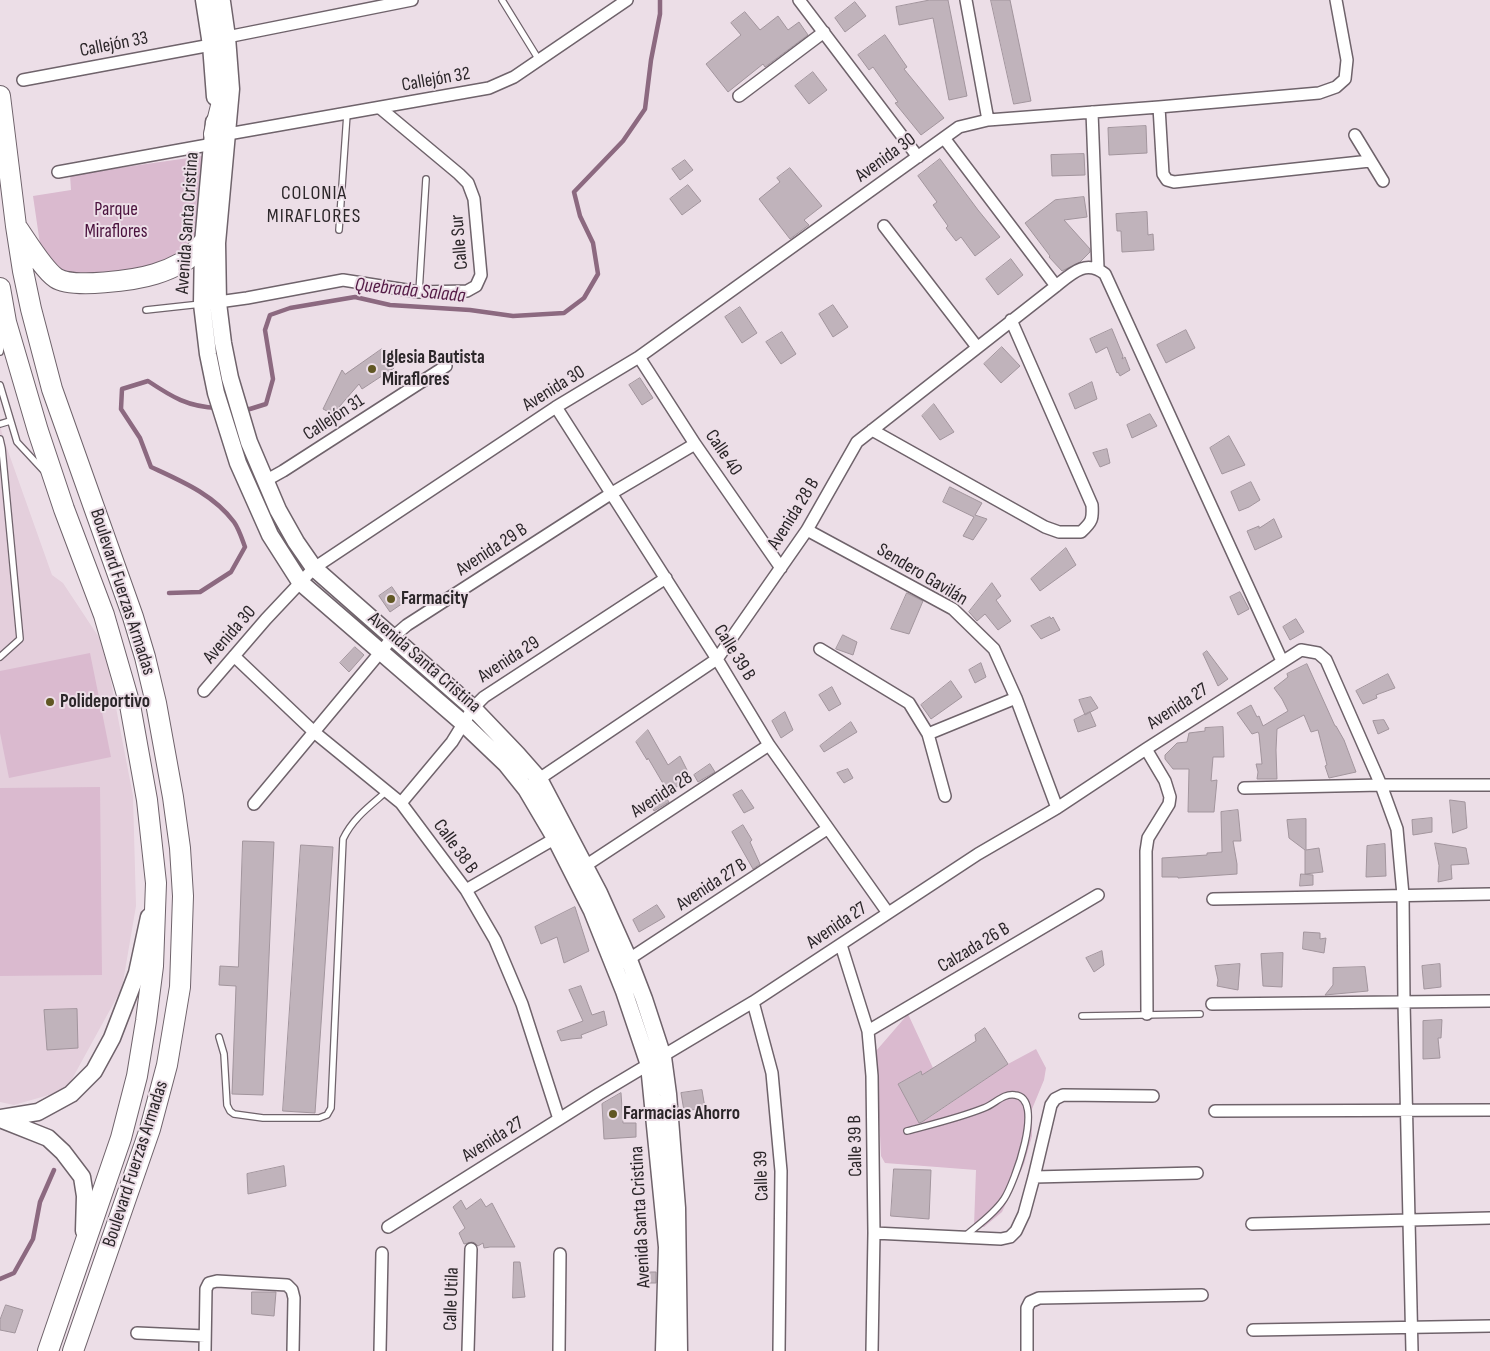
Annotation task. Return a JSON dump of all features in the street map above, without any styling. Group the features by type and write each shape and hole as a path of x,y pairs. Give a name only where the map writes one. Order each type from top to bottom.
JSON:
{"highway":[{"name":"Boulevard Fuerzas Armadas","path":"0,96 16,226 31,309 52,389 133,617 145,657 156,702 173,797 182,877 180,987 167,1065 150,1129 73,1351"},
{"path":"16,226 48,271 56,278 65,282 80,284 153,275 186,261 210,243"},
{"name":"Boulevard Fuerzas Armadas","path":"0,288 6,322 38,431 55,483 104,615 130,706 148,800 156,883 153,966 137,1076 121,1138 48,1351"}],"main road":[{"path":"213,0 222,72 218,138"}],"street":[{"name":"Avenida Santa Cristina","path":"204,0 211,45 218,138 210,243 208,354 216,393 238,463 270,535 300,582 463,723 506,764 532,784"},
{"name":"Avenida Santa Cristina","path":"218,138 231,89 227,37 221,0"},
{"path":"227,37 412,0"},
{"name":"Callejón 32","path":"58,172 218,138 489,88 514,77 627,0"},
{"path":"799,0 918,157"},
{"path":"966,0 988,120"},
{"name":"Avenida 30","path":"204,691 314,568 556,407 639,357 959,127 988,120 1319,93 1336,87 1345,79 1347,60 1336,0"},
{"path":"739,96 824,32"},
{"name":"Callejón 33","path":"24,80 211,45"},
{"path":"1159,107 1163,174 1167,180 1174,182 1370,161"},
{"name":"Calle Sur","path":"210,303 343,280 419,292 467,291 476,286 481,275 474,199 468,183 380,108"},
{"path":"1092,112 1098,268 1106,274 1282,661"},
{"path":"1355,136 1384,181"},
{"path":"944,138 1056,286"},
{"path":"884,226 977,347"},
{"name":"Avenida 28 B","path":"532,784 717,659 807,530 857,442 1075,271 1087,266 1098,268"},
{"name":"Avenida Santa Cristina","path":"210,303 223,343 230,378 249,442 278,510 296,542 314,568 473,708 517,754 579,870 592,911 622,964 624,991 656,1061 668,1094 677,1208 679,1351"},
{"path":"872,430 1045,527 1059,532 1081,532 1088,526 1093,517 1092,505 1011,320"},
{"name":"Calle 40","path":"639,357 695,444 781,568"},
{"name":"Callejón 31","path":"265,481 446,366"},
{"name":"Calle 39 B","path":"556,407 666,578 769,745 888,913"},
{"name":"Avenida 29 B","path":"254,804 393,637 407,625 612,494 695,444"},
{"name":"Sendero Gavilán","path":"807,530 952,609 994,649 1016,698 1057,808"},
{"name":"Avenida 29","path":"401,802 452,742 473,708 484,697 666,578"},
{"path":"820,649 908,703 928,734 945,796"},
{"name":"Avenida 27","path":"388,1227 753,1002 978,854 1057,808 1301,650 1318,654 1326,660 1381,786"},
{"name":"Calle 38 B","path":"234,656 314,732 401,802 466,890 495,940 522,1004 559,1120"},
{"path":"928,734 1016,698"},
{"name":"Avenida 28","path":"579,870 769,745"},
{"path":"1146,749 1165,781 1170,797 1169,804 1148,838 1146,851 1147,1014"},
{"path":"1244,788 1490,785"},
{"path":"1381,786 1397,829 1403,895 1412,1351"},
{"name":"Avenida 27 B","path":"622,964 827,829"},
{"path":"466,890 561,835"},
{"path":"0,1118 38,1112 71,1094 94,1071 112,1038 137,973 156,883"},
{"path":"1213,899 1490,894"},
{"name":"Calzada 26 B","path":"868,1032 1098,895"},
{"name":"Calle 39 B","path":"841,945 868,1032 872,1076 874,1234 872,1351"},
{"path":"1212,1004 1490,1001"},
{"name":"Calle 39","path":"753,1002 772,1073 781,1171 779,1351"},
{"name":"Avenida Santa Cristina","path":"656,1061 666,1247 664,1351"},
{"path":"874,1234 1001,1239 1010,1237 1016,1232 1024,1214 1051,1105 1055,1099 1063,1096 1153,1096"},
{"path":"1215,1111 1490,1110"},
{"path":"0,1118 48,1138 63,1152 82,1178 86,1196 82,1252"},
{"path":"1034,1178 1197,1172"},
{"path":"1252,1224 1490,1218"},
{"name":"Calle Utila","path":"468,1351 471,1249"},
{"path":"380,1351 382,1253"},
{"path":"559,1351 560,1254"},
{"path":"205,1351 206,1290 209,1283 217,1281 287,1286 292,1290 294,1298 293,1351"},
{"path":"1027,1351 1027,1308 1030,1302 1038,1298 1202,1295"},
{"path":"1253,1330 1490,1326"},
{"path":"138,1333 205,1336"}],"lane":[{"path":"502,0 539,60"},
{"path":"339,230 347,114"},
{"path":"419,292 426,179"},
{"path":"146,310 210,303"},
{"path":"0,352 6,322"},
{"path":"0,385 17,442 55,483"},
{"path":"0,424 10,421"},
{"path":"0,439 20,639 0,658"},
{"path":"219,1037 224,1054 227,1105 234,1114 264,1118 319,1118 326,1115 331,1108 343,839 349,827 363,811 387,791"},
{"path":"1082,1016 1200,1014"},
{"path":"907,1131 960,1117 987,1107 1008,1095 1018,1095 1023,1099 1026,1105 1028,1131 1020,1161 1004,1199 963,1237"}],"shaded area":[{"path":"0,425 52,575 63,583 104,645 133,796 136,906 122,988 66,1090 14,1105 0,1102"}],"green space":[{"name":"Parque Miraflores","path":"202,156 198,222 194,241 166,263 89,276 58,271 40,244 33,196 71,190 70,175"},
{"name":"Polideportivo","path":"90,653 111,757 9,778 0,733 0,671"},
{"path":"100,787 102,975 0,976 0,788"},
{"path":"908,1014 933,1068 922,1075 920,1071 898,1084 920,1124 1008,1064 1036,1049 1046,1068 1044,1080 1032,1109 1032,1136 1024,1164 1002,1212 984,1227 974,1226 976,1170 885,1163 881,1156 876,1051"}],"building":[{"path":"930,0 948,0 967,96 949,100 933,18 899,25 896,7"},
{"path":"991,0 1010,0 1031,101 1014,104"},
{"path":"855,2 866,16 845,32 835,18"},
{"path":"745,12 760,30 778,16 788,30 799,22 808,35 765,67 763,64 728,92 706,64 741,35 731,23"},
{"path":"885,35 907,67 904,69 944,118 921,135 895,103 898,102 873,67 869,70 858,55"},
{"path":"813,72 827,90 809,104 795,86"},
{"path":"1146,126 1147,153 1109,155 1108,128"},
{"path":"1084,154 1085,175 1052,176 1051,155"},
{"path":"940,159 1000,237 975,256 961,237 956,241 946,228 948,226 933,205 937,202 918,176"},
{"path":"685,160 693,170 680,180 672,169"},
{"path":"790,168 822,206 804,220 809,225 790,239 759,199 780,182 777,178"},
{"path":"688,185 701,201 682,215 670,199"},
{"path":"1084,197 1087,217 1064,220 1090,249 1090,252 1080,262 1062,271 1049,257 1025,223 1055,200"},
{"path":"1147,212 1148,235 1153,234 1154,250 1122,252 1121,231 1117,231 1116,214"},
{"path":"1011,259 1023,275 998,295 986,279"},
{"path":"833,305 848,327 833,337 819,314"},
{"path":"740,307 757,333 742,343 725,317"},
{"path":"1112,329 1123,356 1122,359 1125,357 1130,370 1120,376 1117,373 1107,347 1096,353 1090,339"},
{"path":"1186,330 1195,348 1166,363 1157,345"},
{"path":"782,332 796,354 781,364 766,342"},
{"path":"1002,347 1020,366 1001,383 984,364"},
{"path":"382,349 394,368 362,389 359,384 333,414 323,409 342,370 345,374"},
{"path":"640,378 653,398 642,405 629,385"},
{"path":"1092,382 1097,399 1075,409 1069,394"},
{"path":"934,404 954,432 940,440 922,416"},
{"path":"1150,414 1157,426 1132,438 1127,425"},
{"path":"1229,436 1245,465 1222,474 1210,448"},
{"path":"1107,449 1110,463 1100,467 1093,453"},
{"path":"1251,482 1260,500 1239,511 1231,492"},
{"path":"950,487 982,503 975,515 987,519 973,540 963,536 974,517 943,502"},
{"path":"1274,519 1282,537 1255,550 1247,531 1259,526 1259,528"},
{"path":"1066,548 1076,565 1040,591 1031,579"},
{"path":"992,583 1001,596 996,600 1011,621 998,630 985,614 977,621 969,612"},
{"name":"Farmacity","path":"392,587 403,603 390,612 379,596"},
{"path":"1240,592 1249,609 1238,615 1230,597"},
{"path":"907,593 923,601 909,634 891,629"},
{"path":"1050,617 1051,619 1053,617 1060,630 1041,639 1031,626"},
{"path":"1296,619 1304,632 1290,640 1283,627"},
{"path":"843,635 857,642 853,655 836,649"},
{"path":"355,647 364,655 349,672 340,663"},
{"path":"1207,651 1228,679 1218,686 1203,654"},
{"path":"981,663 986,677 975,683 969,670"},
{"path":"1307,664 1335,726 1344,740 1356,772 1329,778 1318,730 1311,732 1304,715 1277,729 1277,779 1257,779 1256,764 1262,764 1259,734 1258,732 1252,734 1237,713 1251,705 1263,726 1288,711 1274,688 1288,677 1287,674"},
{"path":"1388,674 1395,688 1376,695 1377,698 1363,704 1356,691"},
{"path":"951,681 962,697 931,719 921,705"},
{"path":"832,687 841,704 829,711 819,695"},
{"path":"1091,697 1098,708 1085,715 1079,700"},
{"path":"785,712 793,730 781,738 772,721"},
{"path":"1090,712 1096,726 1078,732 1074,720"},
{"path":"1384,720 1389,729 1378,734 1373,721"},
{"path":"851,722 857,732 824,752 820,746"},
{"path":"1223,727 1224,757 1213,757 1211,781 1217,780 1214,812 1188,812 1189,769 1173,769 1165,759 1165,755 1177,743 1187,742 1189,733 1205,731 1205,728"},
{"path":"648,730 668,765 680,756 691,778 668,792 636,742"},
{"path":"710,764 715,772 698,782 694,775"},
{"path":"848,769 853,778 844,783 837,773"},
{"path":"742,790 754,808 744,813 733,795"},
{"path":"663,793 669,802 654,811 649,802"},
{"path":"1450,800 1465,802 1467,828 1453,833"},
{"path":"1238,810 1241,841 1233,841 1237,874 1178,878 1162,877 1162,858 1222,852 1221,812"},
{"path":"1432,818 1432,832 1413,835 1412,820"},
{"path":"1306,819 1306,850 1319,848 1323,872 1305,874 1305,850 1289,838 1287,820"},
{"path":"743,825 752,840 750,842 760,864 753,869 732,832"},
{"path":"243,841 274,842 263,1095 232,1094 236,986 219,985 220,966 238,967"},
{"path":"1435,843 1466,848 1469,864 1451,865 1452,879 1438,882 1439,866"},
{"path":"1385,844 1386,876 1366,877 1367,846"},
{"path":"301,845 333,847 315,1113 283,1111"},
{"path":"1301,874 1313,875 1313,885 1300,886"},
{"path":"657,905 665,917 639,932 633,920"},
{"path":"575,907 589,951 564,963 557,937 541,944 535,927"},
{"path":"1304,932 1320,933 1320,939 1326,938 1324,953 1303,949"},
{"path":"1102,951 1104,965 1094,972 1086,958"},
{"path":"1283,953 1282,987 1263,986 1261,954"},
{"path":"1240,964 1238,990 1217,986 1218,980 1215,966"},
{"path":"1440,964 1441,987 1424,989 1422,966"},
{"path":"1365,967 1368,991 1325,995 1333,985 1333,968"},
{"path":"581,986 592,1015 604,1011 607,1025 581,1035 582,1038 561,1041 557,1031 583,1021 569,990"},
{"path":"77,1009 78,1048 47,1050 44,1010"},
{"path":"1442,1020 1441,1038 1438,1038 1440,1058 1423,1059 1423,1021"},
{"path":"985,1028 1008,1064 919,1123 898,1084 921,1071 922,1075 976,1041 975,1035"},
{"path":"702,1090 705,1108 684,1111 681,1093"},
{"path":"621,1093 623,1123 636,1123 636,1137 604,1139 602,1104"},
{"path":"284,1166 286,1186 248,1194 247,1174"},
{"path":"894,1169 931,1170 929,1219 891,1216"},
{"path":"481,1199 486,1207 492,1203 515,1247 484,1248 483,1243 478,1246 472,1242 464,1244 459,1233 465,1228 453,1207 461,1200 466,1209"},
{"path":"514,1262 520,1262 525,1297 513,1298"},
{"path":"643,1272 656,1272 656,1283 643,1283"},
{"path":"252,1292 276,1292 274,1316 252,1314"},
{"path":"6,1305 23,1310 15,1333 0,1330 0,1320"}],"waterway":[{"name":"Quebrada Salada","path":"243,409 266,404 273,379 265,330 270,315 290,308 355,297 390,305 470,310 513,316 564,313 584,298 598,274 593,243 580,216 574,192 623,141 645,109 651,60 660,14 660,0"},
{"name":"Quebrada Salada","path":"169,593 200,592 231,572 245,547 239,531 226,512 196,489 151,467 140,438 121,409 122,389 148,381 181,400 198,406 218,408"},
{"name":"Quebrada Salada","path":"0,1279 14,1273 33,1239 40,1202 54,1170"}],"place":[{"name":"Iglesia Bautista Miraflores","path":"372,369"},
{"name":"Farmacity","path":"391,599"},
{"name":"Polideportivo","path":"50,702"},
{"name":"Farmacias Ahorro","path":"613,1114"}],"district":[{"name":"COLONIA MIRAFLORES","path":"314,206"}]}
